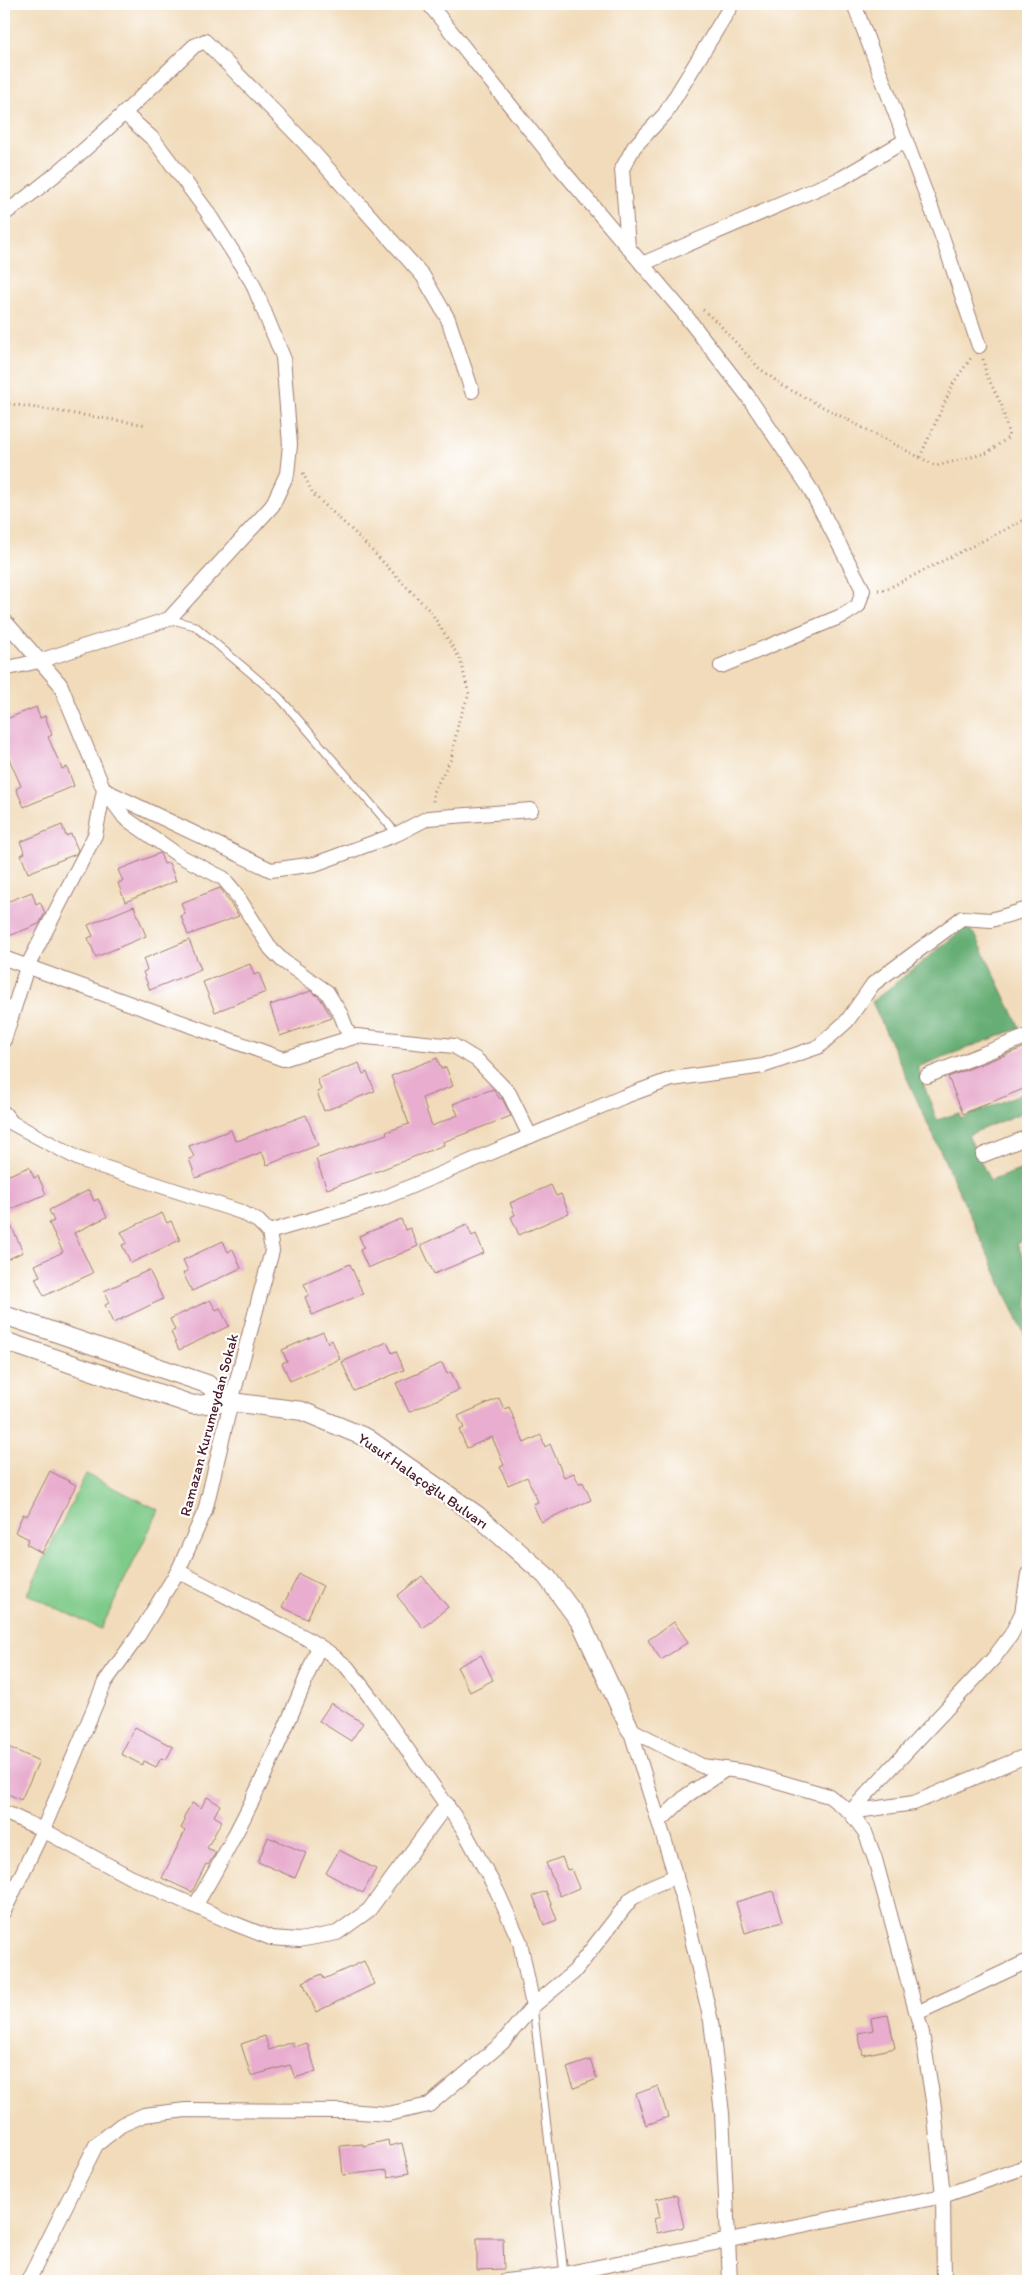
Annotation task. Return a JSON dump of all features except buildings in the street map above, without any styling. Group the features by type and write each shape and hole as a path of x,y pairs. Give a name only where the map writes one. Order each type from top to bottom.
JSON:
{"street":[{"path":"429,4 558,165 682,311 747,395 809,487 862,590 858,606 844,615 721,666"},
{"path":"628,247 622,169 634,148 665,114 732,4"},
{"path":"854,4 943,239 979,346"},
{"path":"4,214 67,165 194,46 206,41 306,144 422,276 448,319 472,391"},
{"path":"4,669 39,661 169,619 272,506 287,474 290,445 283,357 252,282 206,210 160,147 124,113"},
{"path":"642,264 842,178 906,140"},
{"path":"4,620 60,684 104,790 125,818 178,855 223,878 234,890 271,949 283,962 326,992 341,1015 350,1038"},
{"path":"104,790 271,870 315,864 397,834 428,818 531,810"},
{"path":"4,1040 27,967 95,835 104,790"},
{"path":"4,1113 12,1123 78,1159 240,1212 258,1220 269,1232 381,1199 672,1079 763,1066 818,1047 847,1021 873,984 962,918 991,920 1028,909"},
{"path":"4,958 283,1058 357,1036 454,1046 477,1060 509,1093 530,1136"},
{"path":"927,1076 1028,1036"},
{"path":"983,1155 1028,1137"},
{"name":"Ramazan Kurumeydan Sokak","path":"4,1911 43,1830 105,1682 138,1636 178,1571 205,1511 231,1402 272,1251 269,1232"},
{"name":"Yusuf Halaçoğlu Bulvarı","path":"4,1315 207,1384 231,1402"},
{"name":"Yusuf Halaçoğlu Bulvarı","path":"4,1341 193,1406 231,1402 302,1411 367,1438 478,1515 546,1576 580,1623 630,1729"},
{"path":"178,1571 319,1646 347,1667 462,1827 497,1891 520,1942 533,2006"},
{"path":"850,1812 994,1659 1011,1635 1022,1614 1028,1574"},
{"path":"195,1906 224,1860 292,1714 319,1646"},
{"path":"630,1729 702,1766 746,1772 830,1796 850,1812 865,1832 875,1858 922,2033 934,2107 942,2196 944,2281"},
{"path":"630,1729 676,1876 711,2021 722,2113 730,2281"},
{"path":"850,1812 914,1802 1028,1755"},
{"path":"659,1822 686,1796 726,1769"},
{"path":"4,1812 43,1830 130,1877 195,1906 271,1938 299,1940 337,1933 369,1910 447,1804"},
{"path":"28,2281 96,2145 121,2125 144,2115 186,2110 347,2111 388,2114 429,2106 502,2043 533,2006 574,1972 631,1899 650,1887 676,1876"},
{"path":"916,2013 1028,1961"},
{"path":"506,2281 564,2274 942,2196 1028,2166"}],"lane":[{"path":"169,619 195,626 279,697 397,834"},
{"path":"533,2006 564,2274"}],"path":[{"path":"697,305 718,323 759,368 784,386 936,466 987,453 1010,437 1002,406 986,374 979,346"},
{"path":"920,457 954,382 979,346"},
{"path":"4,403 147,425"},
{"path":"290,445 313,494 355,533 430,612 460,659 469,694 459,720 451,759 433,792 434,817"},
{"path":"862,590 886,590 1028,518"}],"green space":[{"path":"967,926 977,938 1020,1028 917,1067 937,1120 959,1113 961,1119 1028,1091 1028,1110 968,1135 990,1181 1028,1167 1028,1238 1017,1243 1028,1270 1028,1342 872,1002"},
{"path":"86,1474 159,1510 101,1629 27,1594"}]}
